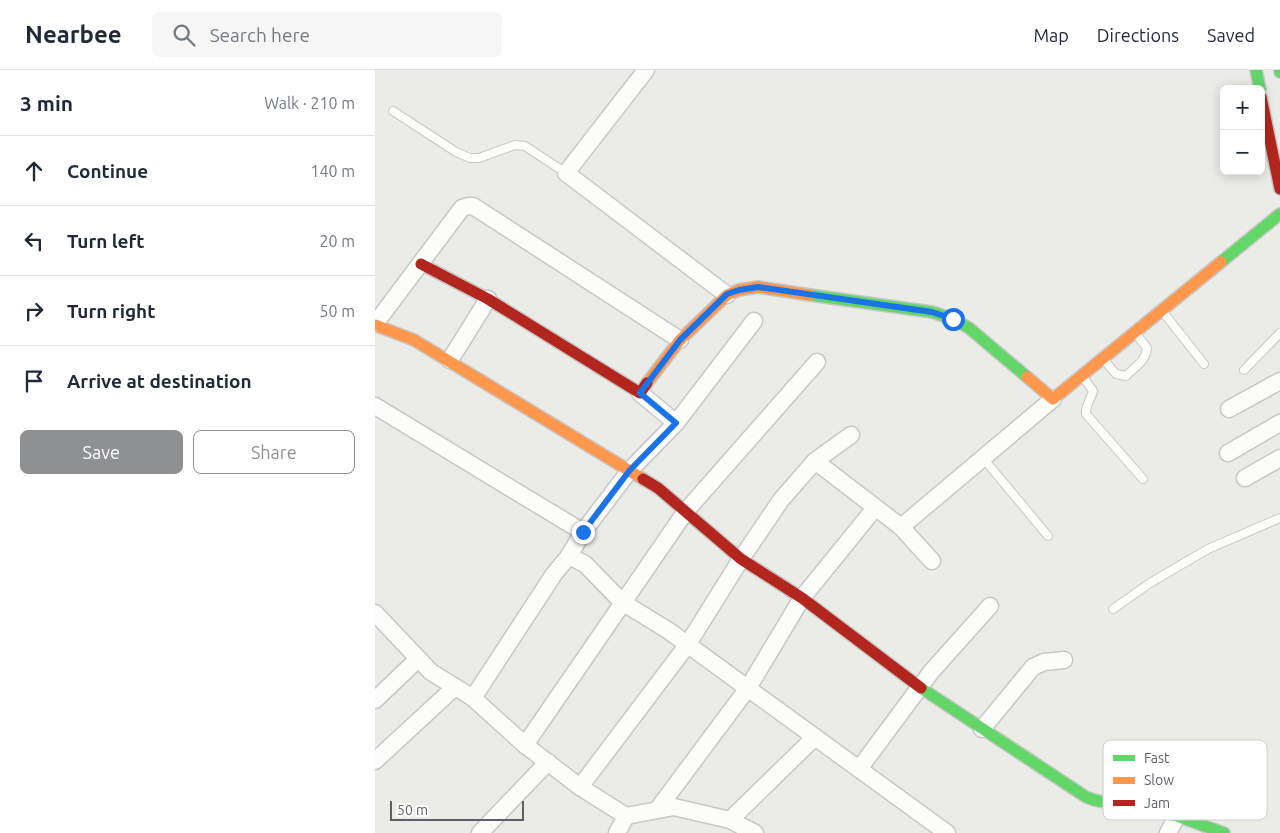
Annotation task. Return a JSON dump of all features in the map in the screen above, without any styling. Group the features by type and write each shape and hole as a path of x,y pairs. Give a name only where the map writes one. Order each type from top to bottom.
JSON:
{"street":[{"path":"646,70 566,173 727,294"},
{"path":"1256,70 1258,85"},
{"path":"1265,116 1280,189"},
{"path":"680,340 473,206 462,208 375,324 414,340 450,360 658,488 741,559 802,598 919,687 1086,797 1103,802"},
{"path":"901,527 1053,399 1280,214"},
{"path":"421,264 488,299 640,393 676,423"},
{"path":"640,393 680,340 727,294 758,287 932,312 953,319 969,328 1053,399"},
{"path":"450,360 488,299"},
{"path":"473,698 554,574 569,556 583,532 630,470 676,423 754,321"},
{"path":"525,745 686,511 817,362"},
{"path":"1229,409 1280,381"},
{"path":"375,406 583,532"},
{"path":"1228,453 1280,423"},
{"path":"580,786 688,644 741,559 781,500 815,461 851,435"},
{"path":"1245,478 1280,458"},
{"path":"815,461 901,527 932,561"},
{"path":"657,810 748,688 802,598 875,508"},
{"path":"569,556 585,564 622,602 688,644 947,833"},
{"path":"859,769 919,687 990,606"},
{"path":"375,613 431,672 473,698 525,745 580,786 626,816 674,807 730,820 755,833"},
{"path":"375,700 419,659"},
{"path":"982,729 1033,667 1044,662 1064,660"},
{"path":"375,761 455,687"},
{"path":"730,820 815,737"},
{"path":"480,833 548,762"},
{"path":"617,833 626,816"},
{"path":"1168,833 1175,820"},
{"path":"1188,820 1224,833"}],"lane":[{"path":"393,111 456,152 470,158 479,158 515,144 525,146 566,173"},
{"path":"1161,311 1204,364"},
{"path":"1103,359 1116,374 1126,376 1145,359 1147,354 1147,348 1135,332"},
{"path":"1244,370 1280,333"},
{"path":"1082,376 1093,392 1085,408 1086,414 1143,479"},
{"path":"983,458 1048,536"},
{"path":"1113,609 1208,549 1280,518"}],"traffic: fast":[{"path":"1256,70 1259,85"},
{"path":"1221,262 1280,214"},
{"path":"810,295 932,312 953,319 969,328 1027,377"},
{"path":"921,688 1086,797 1103,802"},
{"path":"1188,820 1224,833"}],"traffic: slow":[{"path":"1027,377 1053,399 1221,262"},
{"path":"647,383 680,340 727,295 739,290 758,287 810,295"},
{"path":"375,325 414,340 643,479"}],"traffic: jam":[{"path":"1265,116 1280,189"},
{"path":"421,264 488,299 640,393 647,383"},
{"path":"643,479 658,488 741,559 802,598 921,688"}],"route":[{"path":"583,532 630,470 676,423 640,393 680,340 727,294 758,287 932,312 953,319"}]}
